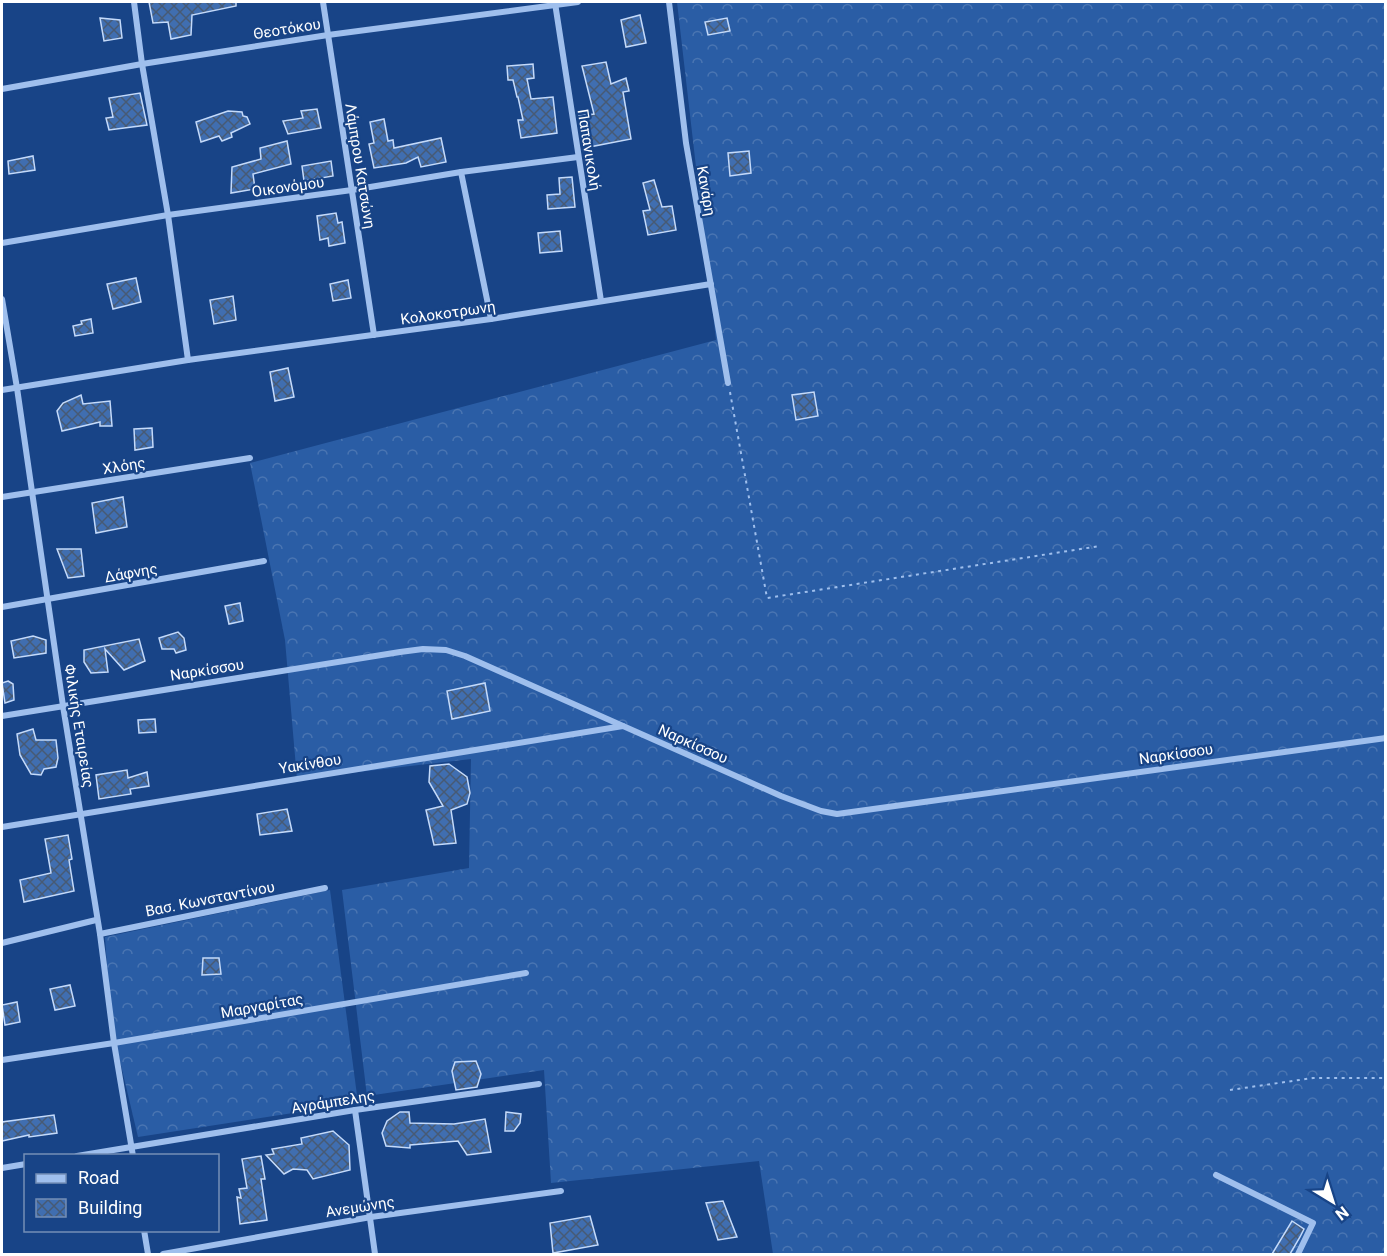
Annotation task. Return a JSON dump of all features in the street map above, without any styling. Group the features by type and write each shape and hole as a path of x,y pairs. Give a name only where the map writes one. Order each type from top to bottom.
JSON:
{"street":[{"path":"134,2 142,64 168,215 188,360"},
{"name":"Λάμπρου Κατσώνη","path":"323,2 374,335"},
{"name":"Θεοτόκου","path":"2,89 328,35 578,2"},
{"name":"Κανάρη","path":"669,2 686,143 728,383"},
{"name":"Παπανικολή","path":"555,4 601,302"},
{"name":"Οικονόμου","path":"2,243 168,215 352,190 461,172 578,158"},
{"path":"461,172 491,319"},
{"name":"Κολοκοτρωνη","path":"2,390 188,360 491,319 711,284"},
{"name":"Φιλικής Εταιρείας","path":"2,299 96,920 100,934 114,1043 133,1154"},
{"name":"Χλόης","path":"2,497 250,458"},
{"name":"Δάφνης","path":"2,607 264,561"},
{"name":"Ναρκίσσου","path":"2,716 321,664 423,650 446,650 465,656 781,796 821,811 837,814 1386,738"},
{"name":"Υακίνθου","path":"2,827 623,726"},
{"name":"Βασ. Κωνσταντίνου","path":"100,934 325,888"},
{"path":"2,943 96,920"},
{"name":"Μαργαρίτας","path":"2,1060 526,973"},
{"name":"Αγράμπελης","path":"83,1154 355,1110 539,1084"},
{"path":"355,1110 375,1254"},
{"path":"2,1168 24,1164"},
{"path":"1216,1175 1313,1223 1298,1254"},
{"name":"Ανεμώνης","path":"163,1254 371,1217 561,1191"},
{"path":"144,1232 148,1254"}],"path":[{"path":"728,383 767,598 1100,546"},
{"path":"1230,1090 1313,1078 1386,1078"}],"green space":[{"path":"677,2 1385,2 1385,1254 773,1254 759,1161 551,1183 544,1070 367,1096 342,890 469,868 471,759 297,779 285,640 250,463 716,340"},
{"path":"330,890 358,1103 138,1137 111,1023 105,937"}],"building":[{"path":"149,2 236,2 236,6 192,15 191,35 171,39 168,22 153,23"},
{"path":"640,15 646,43 626,47 621,20"},
{"path":"100,18 120,20 122,38 104,41"},
{"path":"727,18 730,31 708,35 705,22"},
{"path":"606,62 611,84 626,78 629,91 623,92 631,139 584,148 579,116 594,114 582,66"},
{"path":"533,64 534,78 527,79 531,99 553,97 557,133 521,138 518,120 523,120 513,80 508,80 507,66"},
{"path":"140,93 147,125 109,130 106,118 113,117 109,98"},
{"path":"317,109 321,128 288,134 283,121 303,118 301,111"},
{"path":"228,111 242,112 250,124 231,133 232,137 222,141 219,136 201,142 196,122"},
{"path":"384,119 388,141 393,140 394,148 441,138 446,162 421,167 418,157 406,163 374,168 369,144 374,143 370,122"},
{"path":"287,141 291,164 253,174 255,189 231,193 232,167 261,159 260,148"},
{"path":"749,151 751,173 730,176 728,153"},
{"path":"33,156 35,170 9,174 8,161"},
{"path":"331,161 333,176 304,181 302,166"},
{"path":"572,177 575,207 548,209 547,195 560,194 559,178"},
{"path":"654,180 662,207 672,206 676,230 648,235 643,211 650,210 643,183"},
{"path":"336,213 338,223 342,222 345,243 329,246 328,238 320,240 317,216"},
{"path":"560,231 562,251 540,253 538,233"},
{"path":"136,278 141,302 113,309 107,284"},
{"path":"348,280 351,298 333,301 330,284"},
{"path":"233,296 236,320 214,324 210,300"},
{"path":"91,319 93,333 75,336 73,326"},
{"path":"288,368 294,397 275,401 270,372"},
{"path":"814,392 818,416 796,420 792,395"},
{"path":"81,395 83,404 110,401 112,426 100,426 100,422 62,431 57,411 63,403"},
{"path":"152,428 153,447 135,450 134,429"},
{"path":"123,497 127,527 96,533 92,503"},
{"path":"57,549 81,549 84,576 68,578"},
{"path":"240,603 243,621 229,624 225,606"},
{"path":"178,632 184,638 186,650 176,653 174,649 162,649 159,638"},
{"path":"33,636 46,640 46,653 14,658 11,641"},
{"path":"139,639 145,661 124,670 105,649 108,672 91,673 84,662 84,650"},
{"path":"8,681 13,684 14,700 5,703 2,683"},
{"path":"485,683 490,711 452,719 447,691"},
{"path":"155,719 156,732 139,733 138,720"},
{"path":"33,729 36,740 56,740 58,758 56,767 44,769 41,775 31,774 20,755 17,734"},
{"path":"449,764 467,777 470,793 467,804 451,810 456,843 434,845 426,810 443,806 429,782 430,766"},
{"path":"127,770 128,778 147,772 149,786 130,789 131,794 99,799 96,775"},
{"path":"287,809 292,831 260,835 257,814"},
{"path":"68,835 74,891 24,902 20,880 51,873 45,839"},
{"path":"203,958 219,958 221,974 202,975"},
{"path":"70,985 75,1006 55,1010 50,989"},
{"path":"17,1002 20,1022 5,1025 2,1005"},
{"path":"476,1061 481,1074 477,1087 456,1090 452,1071 455,1062"},
{"path":"400,1112 409,1112 410,1123 454,1124 485,1119 491,1152 467,1155 458,1141 410,1145 410,1148 386,1146 382,1133 387,1121"},
{"path":"506,1112 521,1114 520,1123 514,1131 505,1131"},
{"path":"54,1115 57,1133 29,1137 29,1135 2,1141 2,1122"},
{"path":"333,1131 349,1145 350,1170 313,1179 307,1170 293,1169 284,1174 266,1155 274,1154 272,1149 302,1144 301,1138"},
{"path":"261,1156 265,1179 261,1179 267,1220 240,1224 237,1197 241,1198 239,1189 247,1188 242,1159"},
{"path":"723,1201 737,1237 718,1240 706,1203"},
{"path":"590,1216 598,1245 553,1253 550,1223"},
{"path":"1292,1221 1304,1229 1290,1254 1272,1254"}]}
